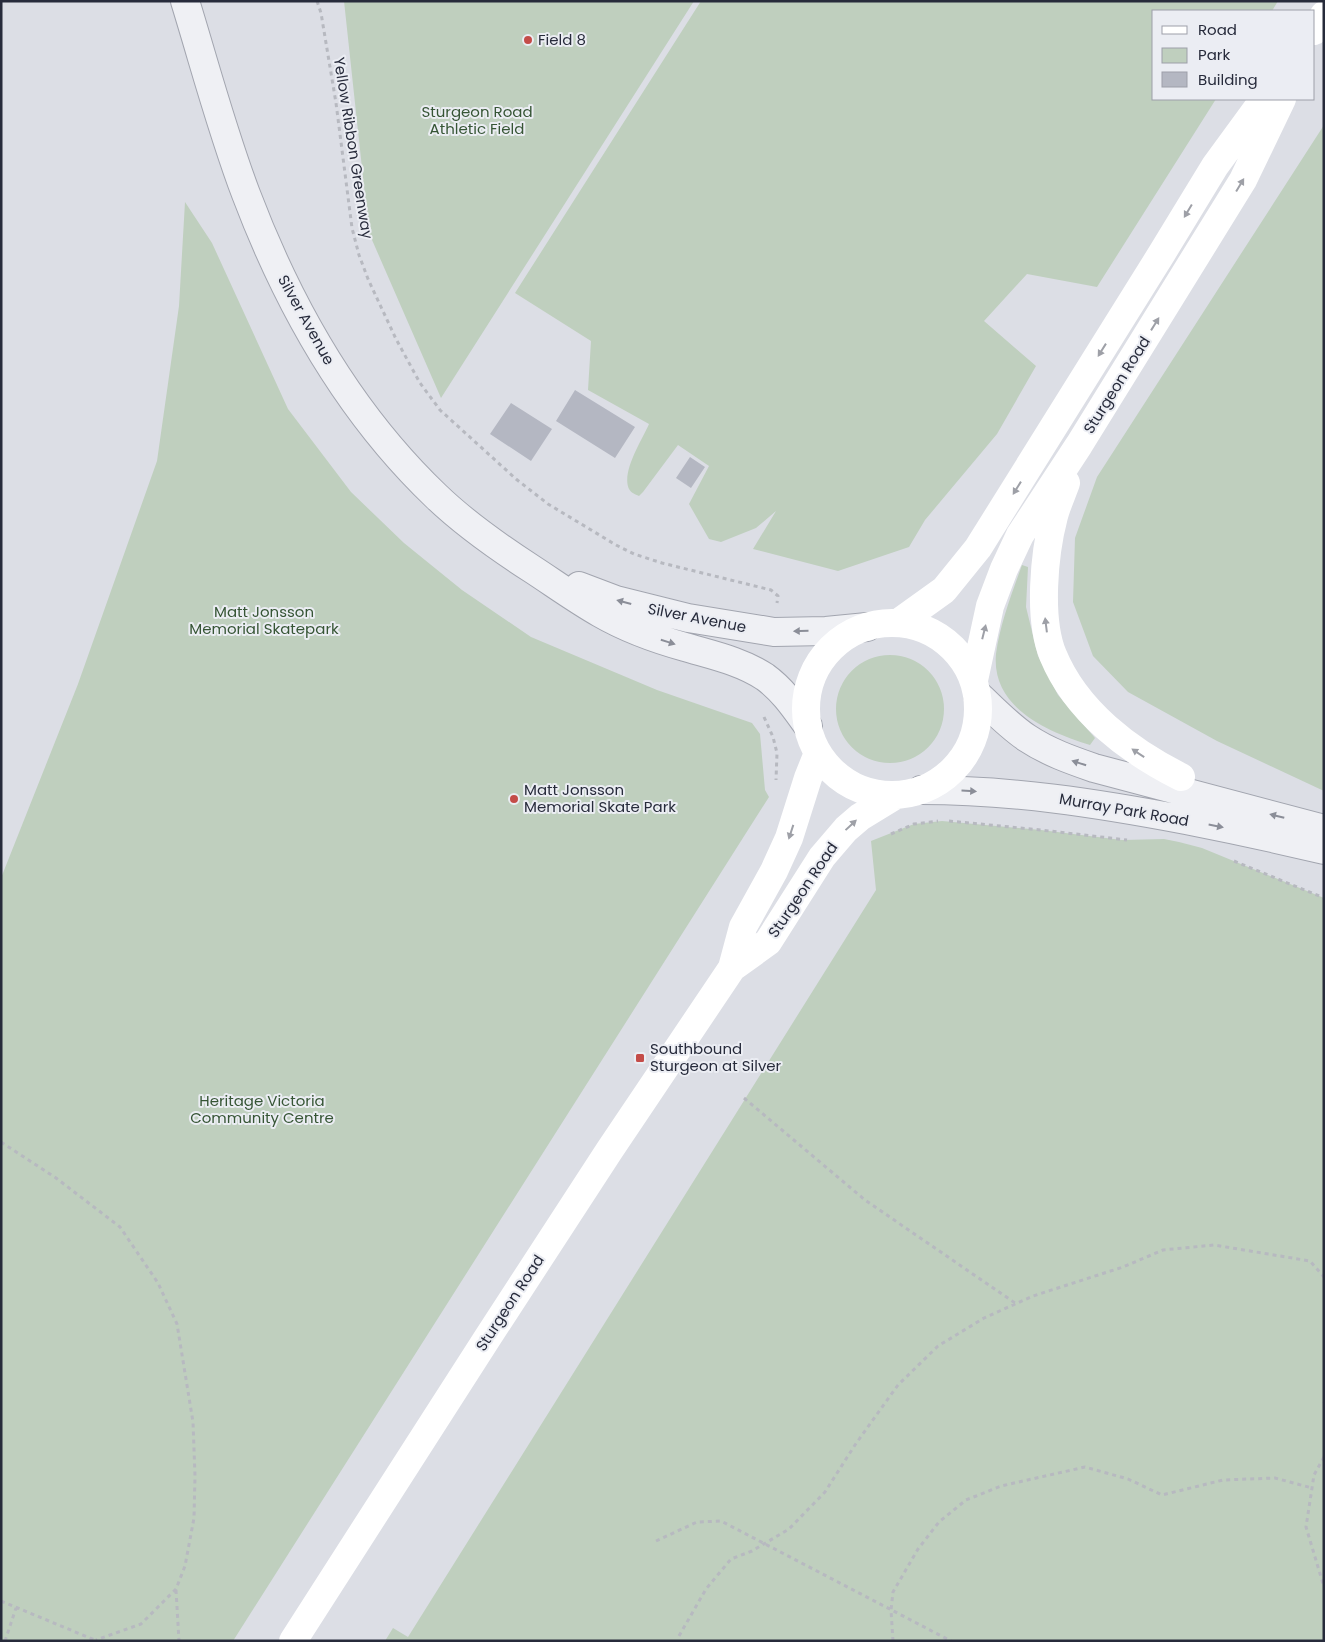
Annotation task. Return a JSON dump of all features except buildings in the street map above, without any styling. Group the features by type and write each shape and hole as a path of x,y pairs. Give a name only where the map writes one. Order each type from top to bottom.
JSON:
{"main road":[{"name":"Sturgeon Road","path":"898,623 944,590 978,548 1215,166 1263,100"},
{"name":"Sturgeon Road","path":"976,687 990,606 1004,568 1020,535 1079,445 1244,180 1282,100"},
{"path":"1079,445 1054,516 1044,586 1046,627 1053,655 1075,692 1091,712 1112,733 1133,750 1158,766 1181,777"},
{"path":"882,623 898,623 930,631 956,651 966,664 976,687 977,726 973,741 966,754 945,777 932,786 908,792 881,794 866,791 852,785 828,765 818,753 808,726 807,694 811,679 818,665 827,652 839,641 866,627 882,623"},
{"name":"Sturgeon Road","path":"293,1641 498,1320 732,968 742,927 774,871 789,838 818,753"},
{"name":"Sturgeon Road","path":"732,968 768,942 822,857 846,829 860,817 908,792"}],"street":[{"name":"Silver Avenue","path":"185,1 246,193 287,289 324,355 376,429 406,466 437,497 471,526 505,551 606,617 659,639 740,664 763,676 776,686 792,703 808,726"},
{"name":"Silver Avenue","path":"533,569 616,600 688,618 774,632 826,631 866,627"},
{"name":"Murray Park Road","path":"976,687 1008,723 1027,738 1063,757 1103,770 1324,829"},
{"path":"1181,777 1235,804"},
{"name":"Murray Park Road","path":"908,792 956,790 1032,795 1084,802 1245,832 1324,850"}],"path":[{"name":"Yellow Ribbon Greenway","path":"317,1 321,14 336,102 352,228 359,255 396,340 420,382 440,410 516,479 548,504 634,554 662,563 771,590 778,596 777,610"},
{"path":"762,712 773,737 777,753 777,784"},
{"path":"884,837 914,824 942,821 1129,840"},
{"path":"1229,859 1324,898"},
{"path":"744,1098 865,1200 1016,1304"},
{"path":"1,1142 56,1178 120,1228 158,1283 177,1324 193,1422 195,1476 194,1518 185,1566 176,1589 141,1624 97,1640 1,1601"},
{"path":"679,1636 706,1589 731,1559 752,1551 789,1529 826,1492 855,1445 898,1385 938,1346 984,1318 1033,1296 1123,1267 1163,1250 1214,1245 1310,1262 1324,1277"},
{"path":"1324,1457 1314,1475 1306,1527 1324,1587"},
{"path":"893,1641 891,1610 893,1592 918,1549 939,1522 966,1500 1001,1486 1085,1467 1128,1479 1162,1495 1224,1480 1275,1478 1312,1488"},
{"path":"656,1541 697,1522 721,1521 951,1641"},
{"path":"176,1589 179,1641"},
{"path":"5,1641 16,1608"}],"green space":[{"name":"Sturgeon Road Athletic Field","path":"344,1 694,1 441,398 369,233"},
{"path":"701,1 1278,1 1273,10 1152,10 1152,100 1215,100 1097,287 1027,274 984,321 1036,366 997,434 925,520 909,547 838,571 753,549 776,511 756,528 721,542 709,539 689,504 709,466 678,445 639,496 631,492 627,482 630,465 649,424 588,390 591,341 515,293"},
{"path":"1324,125 1324,791 1217,741 1128,692 1093,656 1073,602 1075,538 1097,477"},
{"name":"Heritage Victoria Community Centre","path":"185,202 212,243 288,409 351,492 404,543 462,590 531,637 657,690 752,723 760,734 765,790 769,797 233,1641 1,1641 1,878 78,684 157,461 179,306"},
{"path":"1022,565 1028,567 1026,607 1038,656 1058,695 1095,738 1090,745 1040,725 1012,703 1003,689 997,673 996,654 1003,620"},
{"path":"890,655 911,659 928,671 940,688 944,709 940,730 928,747 911,759 890,763 869,759 852,747 840,730 836,709 840,688 852,671 869,659"},
{"path":"942,821 1122,840 1164,839 1179,842 1202,848 1324,898 1324,1641 385,1641 393,1628 408,1637 876,890 871,841 914,824"}],"place":[{"name":"Field 8","path":"528,40"},
{"name":"Matt Jonsson Memorial Skate Park","path":"514,799"},
{"name":"Southbound Sturgeon at Silver","path":"640,1058"}],"park label":[{"name":"Matt Jonsson Memorial Skatepark","path":"264,620"}]}
